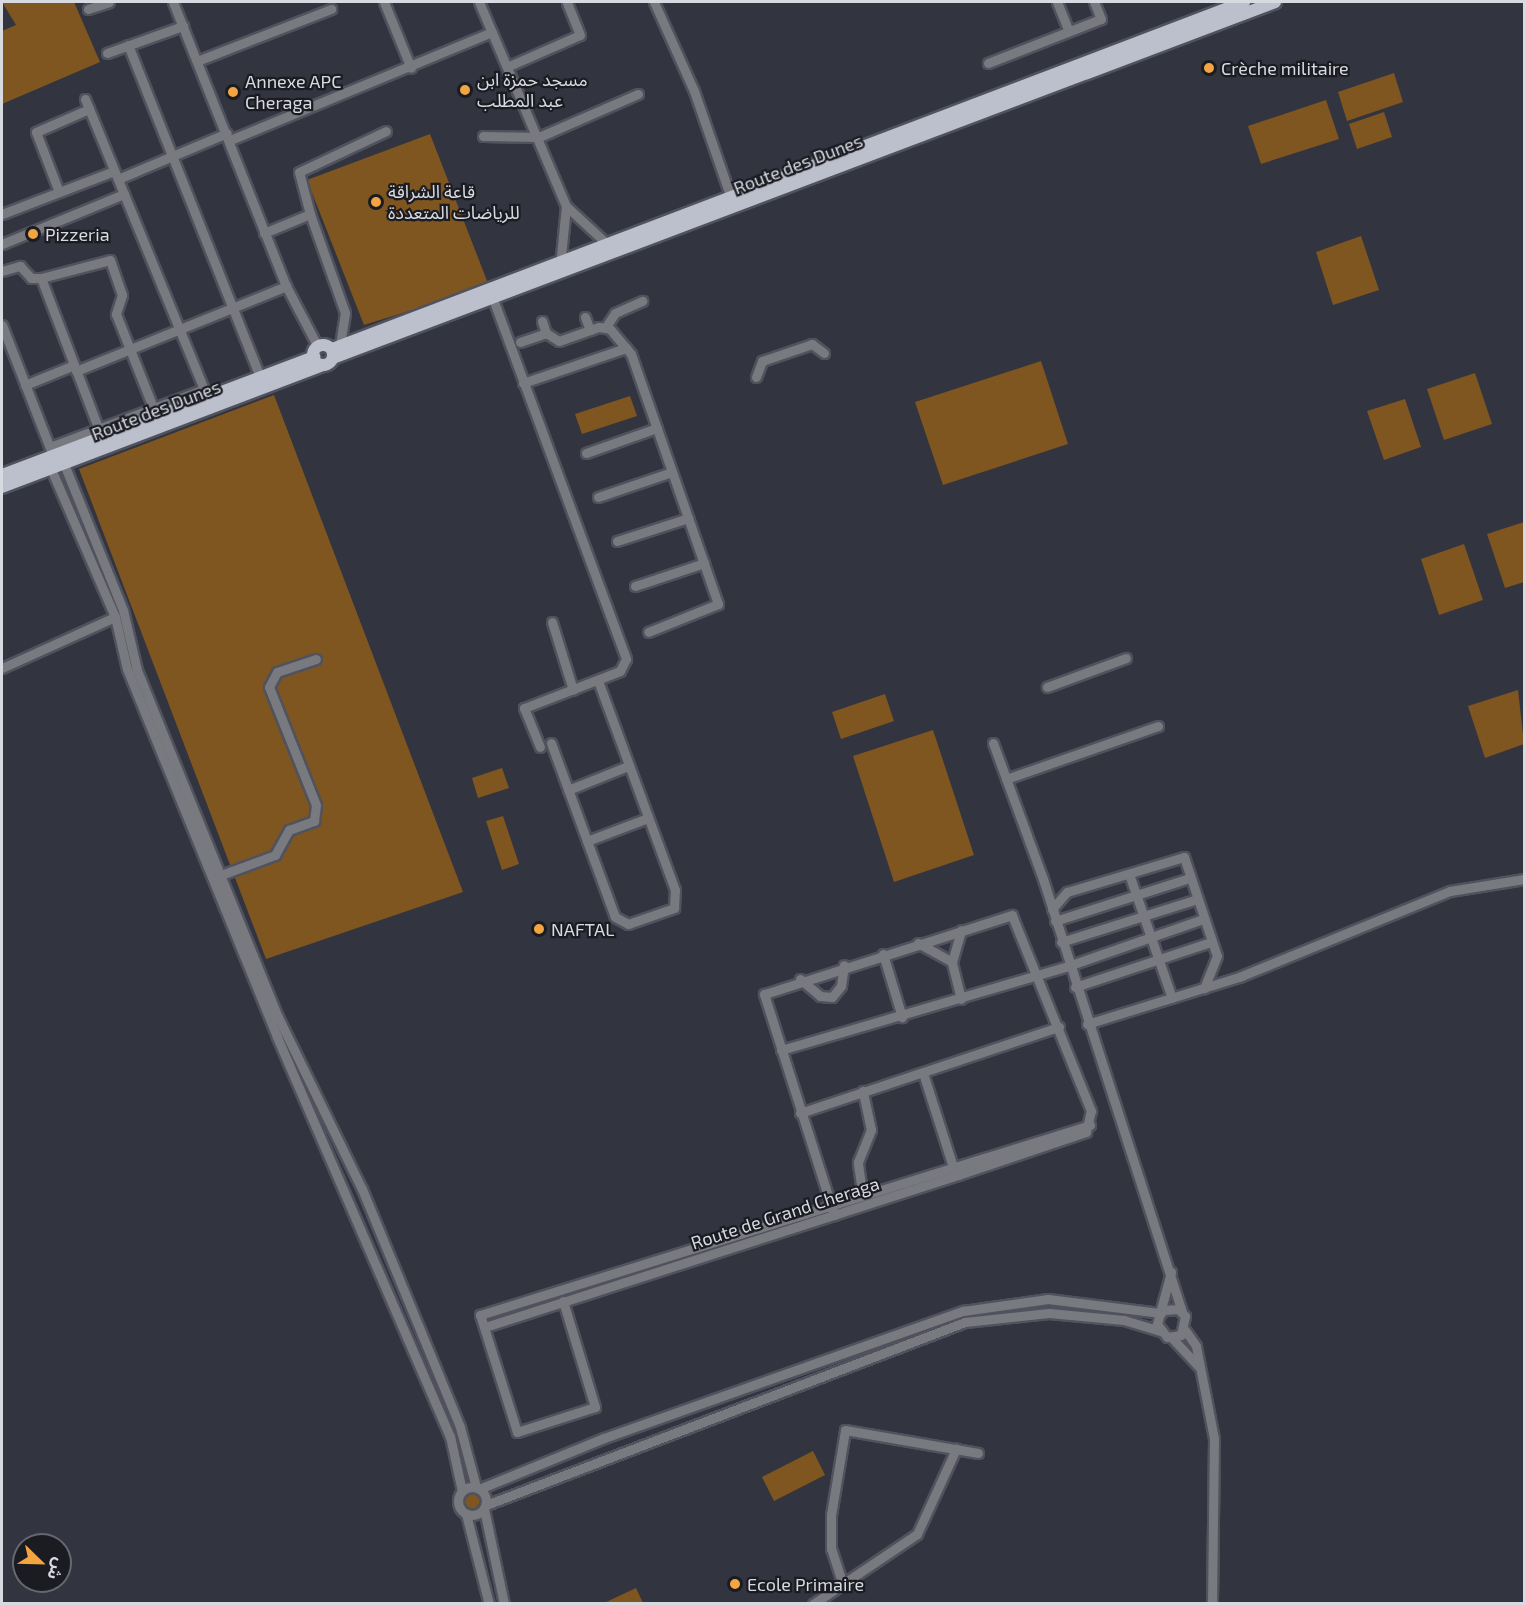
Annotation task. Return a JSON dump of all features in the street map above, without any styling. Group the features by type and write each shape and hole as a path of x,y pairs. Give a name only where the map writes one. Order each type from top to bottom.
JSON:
{"main road":[{"name":"Route des Dunes","path":"2,487 64,464 326,354 493,299 607,244 1246,5 1275,2"},
{"name":"Route des Dunes","path":"2,475 52,451 205,394 261,379 560,268 1246,5"}],"street":[{"path":"88,9 109,2"},
{"path":"173,2 286,286 326,354"},
{"path":"384,2 411,69"},
{"path":"479,2 540,137 566,206 560,268"},
{"path":"508,66 580,35 567,2"},
{"path":"654,2 694,91 730,198"},
{"path":"1057,2 1069,31"},
{"path":"988,63 1101,19 1094,2"},
{"path":"197,60 331,9"},
{"path":"107,53 183,26"},
{"path":"2,214 59,192 170,158 228,137 411,69 492,32"},
{"path":"128,45 170,158 261,379"},
{"path":"483,136 540,137 638,94"},
{"path":"2,325 52,451 99,430 205,394 87,104 36,132 59,192"},
{"path":"326,354 345,313 310,214 299,172 386,131"},
{"path":"2,244 124,194"},
{"path":"566,206 607,244"},
{"path":"264,233 310,214"},
{"path":"2,271 20,266 31,278 41,278 110,260 122,295 116,314 154,410"},
{"path":"41,278 99,430"},
{"path":"25,385 75,368 286,286"},
{"path":"493,299 625,650 624,668 598,681 524,708 540,747"},
{"path":"542,321 546,333 559,340 590,330 605,328 615,313 642,301"},
{"path":"585,317 590,330"},
{"path":"605,328 626,348 657,428 718,604 648,632"},
{"path":"520,342 546,333"},
{"path":"756,377 762,361 812,344 824,353"},
{"path":"523,383 626,348"},
{"path":"586,453 657,428"},
{"path":"64,464 123,610 138,670 278,1017 362,1189 460,1427 477,1488 485,1507 504,1604"},
{"path":"51,469 115,617 127,669 277,1037 450,1436 462,1491 458,1503 465,1514 489,1604"},
{"path":"598,497 672,472"},
{"path":"617,541 688,518"},
{"path":"635,586 704,563"},
{"path":"2,668 115,617"},
{"path":"552,622 573,690"},
{"path":"1047,687 1126,658"},
{"path":"221,875 275,855 289,830 314,821 316,805 269,687 278,672 316,659"},
{"path":"551,743 618,922 663,913 674,908 676,896 598,681"},
{"path":"1006,779 1158,726"},
{"path":"993,743 1052,909 1068,966 1172,1270 1185,1330 1196,1344 1214,1439 1212,1604"},
{"path":"568,790 628,766"},
{"path":"587,841 648,818"},
{"path":"1052,909 1067,892 1184,857 1216,960 1204,988"},
{"path":"1129,874 1156,959 1172,998"},
{"path":"1055,921 1190,878"},
{"path":"1088,1024 1204,988 1450,891 1524,879"},
{"path":"1061,942 1197,899"},
{"path":"563,1301 595,1407 518,1432 480,1316 830,1202 1090,1125 1091,1112 1059,1027 1035,975 1012,915 844,964 800,979 764,996 800,1113 830,1202 834,1215"},
{"path":"781,1050 961,999 1068,966 1203,920"},
{"path":"961,930 952,962 961,999"},
{"path":"1075,987 1211,942"},
{"path":"918,943 952,962"},
{"path":"883,954 902,1017"},
{"path":"800,979 820,996 832,997 841,986 844,964"},
{"path":"800,1113 1059,1027"},
{"path":"923,1073 952,1164"},
{"path":"862,1192 858,1162 871,1130 863,1091"},
{"name":"Route de Grand Cheraga","path":"485,1327 1081,1134 1090,1125"},
{"path":"1159,1331 1172,1270"},
{"path":"462,1491 477,1488 604,1438 963,1311 1048,1299 1162,1312 1182,1311"},
{"path":"465,1514 965,1323 1057,1313 1124,1320 1159,1331 1172,1338 1201,1369"},
{"path":"1172,1338 1185,1330"},
{"path":"842,1582 831,1549 831,1515 845,1430 978,1453"},
{"path":"813,1604 842,1582 917,1534 956,1449"}],"shaded area":[{"path":"2,2 74,2 100,62 2,104 2,31 16,25"},
{"path":"1394,73 1403,102 1347,121 1338,92"},
{"path":"1326,100 1339,139 1261,164 1248,126"},
{"path":"1384,112 1392,137 1357,149 1349,124"},
{"path":"430,134 489,286 364,325 307,180"},
{"path":"1361,236 1379,290 1333,305 1316,252"},
{"path":"1041,361 1068,444 943,485 915,402"},
{"path":"1475,373 1492,424 1444,440 1427,389"},
{"path":"274,395 463,892 266,959 79,469"},
{"path":"630,396 637,416 582,434 575,414"},
{"path":"1405,399 1421,447 1384,460 1367,411"},
{"path":"1524,522 1524,582 1505,588 1487,534"},
{"path":"1464,544 1483,600 1439,615 1421,559"},
{"path":"1518,690 1524,744 1485,758 1468,706"},
{"path":"885,694 894,721 841,739 832,712"},
{"path":"933,730 974,855 894,882 853,756"},
{"path":"502,768 509,788 478,798 472,778"},
{"path":"503,816 519,864 502,870 486,821"},
{"path":"813,1451 825,1475 774,1501 762,1477"},
{"path":"471,1491 477,1494 480,1500 477,1506 471,1509 465,1506 462,1500 465,1494"},
{"path":"636,1588 643,1603 604,1603"}],"place":[{"name":"Crèche militaire","path":"1209,68"},
{"name":"مسجد حمزة ابن عبد المطلب","path":"465,90"},
{"name":"Annexe APC Cheraga","path":"233,92"},
{"name":"قاعة الشراقة للرياضات المتعددة","path":"376,202"},
{"name":"Pizzeria","path":"33,234"},
{"name":"NAFTAL","path":"539,929"},
{"name":"Ecole Primaire","path":"735,1584"}]}
